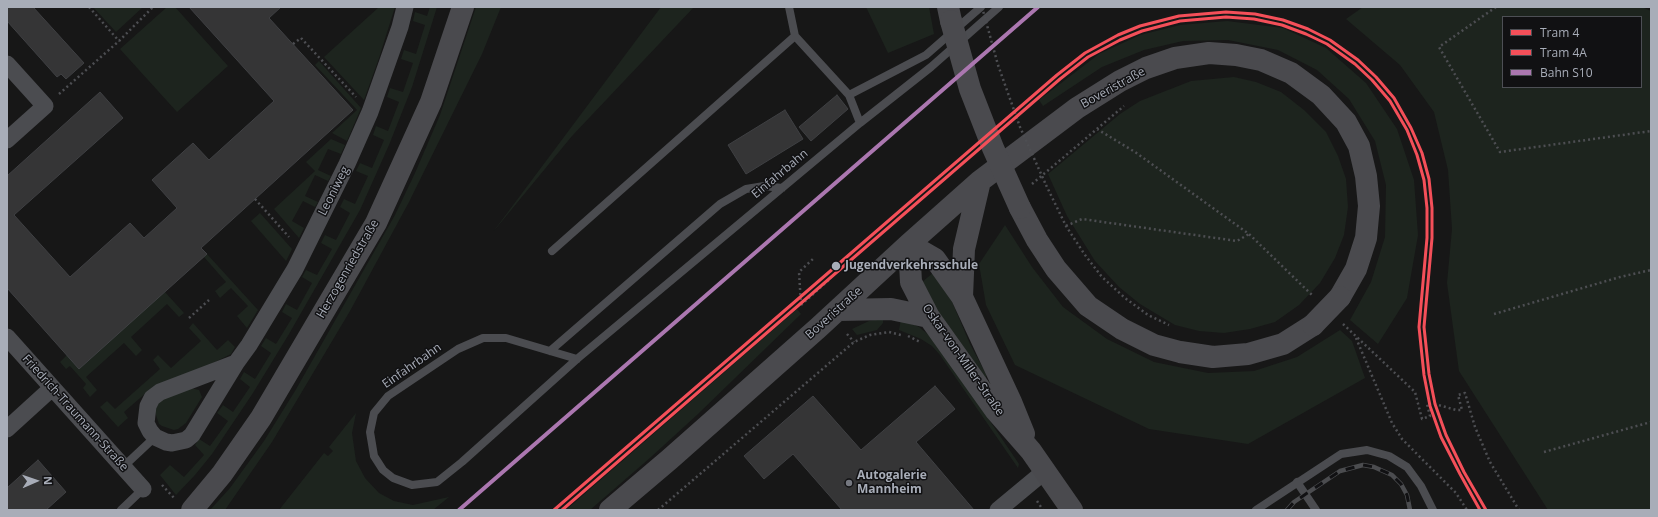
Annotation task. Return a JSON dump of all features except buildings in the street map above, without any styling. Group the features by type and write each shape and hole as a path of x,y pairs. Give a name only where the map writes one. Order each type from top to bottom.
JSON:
{"main road":[{"name":"Herzogenriedstraße","path":"184,506 222,474 262,418 376,223 431,102 463,7"},
{"name":"Boveristraße","path":"610,510 670,459 838,310 980,181 1077,108 1120,81 1146,68 1175,58 1209,53 1236,55 1261,60 1291,73 1321,94 1346,122 1359,146 1366,176 1369,206 1366,238 1356,269 1340,297 1313,325 1283,344 1248,354 1213,357 1180,352 1154,345 1122,329 1088,306 1056,269 1037,240 1023,198 993,148 970,89 949,14"},
{"path":"962,296 964,249 980,181"},
{"name":"Oskar-von-Miller-Straße","path":"909,244 935,259 962,296 1011,402 1031,451"},
{"name":"Oskar-von-Miller-Straße","path":"909,244 911,282 929,317 996,411 1031,451 1072,510"},
{"path":"838,310 891,309 929,317"}],"street":[{"name":"Leoniweg","path":"156,437 172,443 186,440 192,435 236,363 249,345 303,252 347,164 370,112 400,27 405,7"},
{"path":"7,64 46,106 7,140"},
{"name":"Friedrich-Traumann-Straße","path":"7,337 143,490"},
{"path":"156,437 150,431 146,422 148,406 152,398 160,392 236,363"},
{"path":"7,429 52,388"},
{"path":"998,510 1045,471"}],"lane":[{"path":"790,7 795,36 849,95 860,123"},
{"path":"849,95 926,55 981,7"},
{"name":"Einfahrbahn","path":"577,359 506,338 483,338 458,349 388,396 374,413 370,432 374,456 383,470 393,478 412,485 437,482 462,462 577,359 860,123 931,67 1000,7"},
{"path":"552,250 795,36"},
{"path":"550,351 616,296 720,204 746,189 764,186 782,188"},
{"path":"123,467 156,437"},
{"path":"1256,510 1341,454 1367,450 1389,456 1407,467 1421,486 1433,510"},
{"path":"1297,482 1316,510"},
{"path":"121,510 143,490"}],"path":[{"path":"89,7 119,41"},
{"path":"46,106 119,41 153,7"},
{"path":"981,7 1020,127 1066,226 1085,255 1102,277 1148,316 1175,328"},
{"path":"1496,7 1439,48 1500,152 1651,132"},
{"path":"293,44 300,38 370,112"},
{"path":"1023,198 1097,129 1128,103"},
{"path":"1097,129 1135,152 1249,234 1316,298"},
{"path":"255,199 303,252"},
{"path":"1066,226 1082,219 1237,241 1249,234"},
{"path":"814,257 799,272 801,305 831,278"},
{"path":"1494,314 1620,277 1651,270"},
{"path":"812,295 817,300"},
{"path":"189,318 209,300"},
{"path":"1338,319 1415,392 1422,419 1430,416 1427,404 1435,404 1456,410 1462,410 1458,395 1465,392 1475,427 1490,462 1519,510"},
{"path":"658,510 854,342 870,335 889,332"},
{"path":"847,334 854,342"},
{"path":"1355,335 1392,423 1402,439 1456,493 1467,510"},
{"path":"1544,452 1651,422"},
{"path":"160,483 184,506"}],"shaded area":[{"path":"93,7 143,7 116,32"},
{"path":"167,7 175,7 228,66 177,112 120,49"},
{"path":"379,7 395,7 364,100 324,57"},
{"path":"430,7 437,7 412,87 389,145 360,210 289,334 253,393 212,454 176,495 160,475 170,465 184,477 204,455 195,445 199,439 210,446 228,421 217,413 223,405 233,412 250,387 240,379 244,372 255,379 271,353 261,346 266,338 276,344 292,318 282,312 286,304 297,310 312,283 302,277 306,270 317,275 332,249 321,243 325,235 336,240 350,213 340,207 344,199 355,204 368,176 356,171 360,163 372,168 384,140 373,135 376,126 388,131 399,102 387,97 390,88 403,92 413,63 401,59 404,50 416,54 425,25 413,21 415,12 427,16"},
{"path":"476,7 501,7 482,54 409,202 350,311 272,442 225,510 210,510 230,488 264,441 295,391 395,215 440,115"},
{"path":"661,7 694,7 572,136 493,232"},
{"path":"866,7 929,7 934,34 888,53"},
{"path":"1363,7 1642,7 1651,11 1651,510 1548,510 1459,371 1447,283 1452,229 1448,170 1434,112 1400,65 1346,19"},
{"path":"1227,21 1283,28 1326,48 1366,83 1397,129 1414,180 1418,235 1407,298 1378,344 1350,320 1371,282 1385,237 1386,185 1375,141 1349,99 1317,70 1278,50 1228,40 1183,41 1144,50 1102,67 1043,106 1039,100 1099,54 1140,35 1180,25"},
{"path":"319,61 361,108 347,141 332,133 357,110 315,65"},
{"path":"1234,77 1256,82 1281,92 1304,110 1326,132 1338,156 1346,179 1348,207 1344,235 1335,258 1320,283 1299,305 1275,322 1250,329 1224,333 1199,331 1175,325 1140,304 1119,287 1095,261 1067,216 1048,174 1120,114 1140,101 1191,81"},
{"path":"331,139 345,145 341,154 328,149 318,170 331,176 328,181 315,175 305,196 318,202 315,207 303,201 292,221 304,228 299,238 274,209 315,171 306,162"},
{"path":"260,213 292,249 286,261 251,221"},
{"path":"1005,225 1032,267 1063,307 1107,339 1154,362 1208,373 1254,371 1297,357 1340,330 1352,341 1365,378 1248,444 1149,429 1015,365 986,305 979,264"},
{"path":"207,254 258,310 247,328 237,316 248,306 231,288 220,298 215,291 226,282 204,257"},
{"path":"936,270 944,283 970,344 986,374 986,379 919,285"},
{"path":"165,292 184,313 179,317 167,304 131,337 142,350 136,356 124,343 86,377 97,390 90,397 83,388 86,384 70,366 66,369 60,362 67,355"},
{"path":"797,309 801,314 698,414 651,457 590,510 566,510"},
{"path":"883,318 883,323 877,330 857,335 852,329 869,321"},
{"path":"901,319 919,327 935,340 1019,464 1018,468 940,355 932,346 921,339 899,330"},
{"path":"193,323 217,350 228,340 235,347 231,354 147,392 124,412 128,418 118,427 100,407 107,401 115,409 160,369 153,360 158,355 171,368 201,341 189,328"},
{"path":"191,388 199,390 202,397 186,423 174,430 159,424 155,407 160,400"},
{"path":"356,413 352,433 356,461 365,478 379,493 394,501 413,505 449,497 433,510 279,510 324,453 328,456 333,451 329,447"}],"railway":[{"path":"1287,510 1294,502 1340,471 1363,465 1374,467 1392,475 1401,484 1407,495 1410,510"}],"tram line":[{"name":"4","path":"554,510 1057,75 1085,53 1118,35 1140,26 1179,16 1226,12 1255,14 1283,20 1308,29 1330,40 1358,60 1376,77 1394,98 1411,128 1422,153 1429,179 1432,208 1432,238 1424,327 1429,374 1435,404 1446,435 1464,472 1486,510"},
{"name":"4A","path":"562,510 1060,79 1088,57 1120,40 1142,31 1180,21 1226,17 1254,19 1282,25 1327,44 1355,64 1372,80 1390,101 1407,130 1417,155 1424,180 1427,208 1427,238 1419,327 1424,375 1430,406 1441,437 1480,510"}],"rail line":[{"name":"S10","path":"459,510 1038,7"}],"place":[{"name":"Jugendverkehrsschule","path":"836,266"},
{"name":"Autogalerie Mannheim","path":"849,483"}]}
